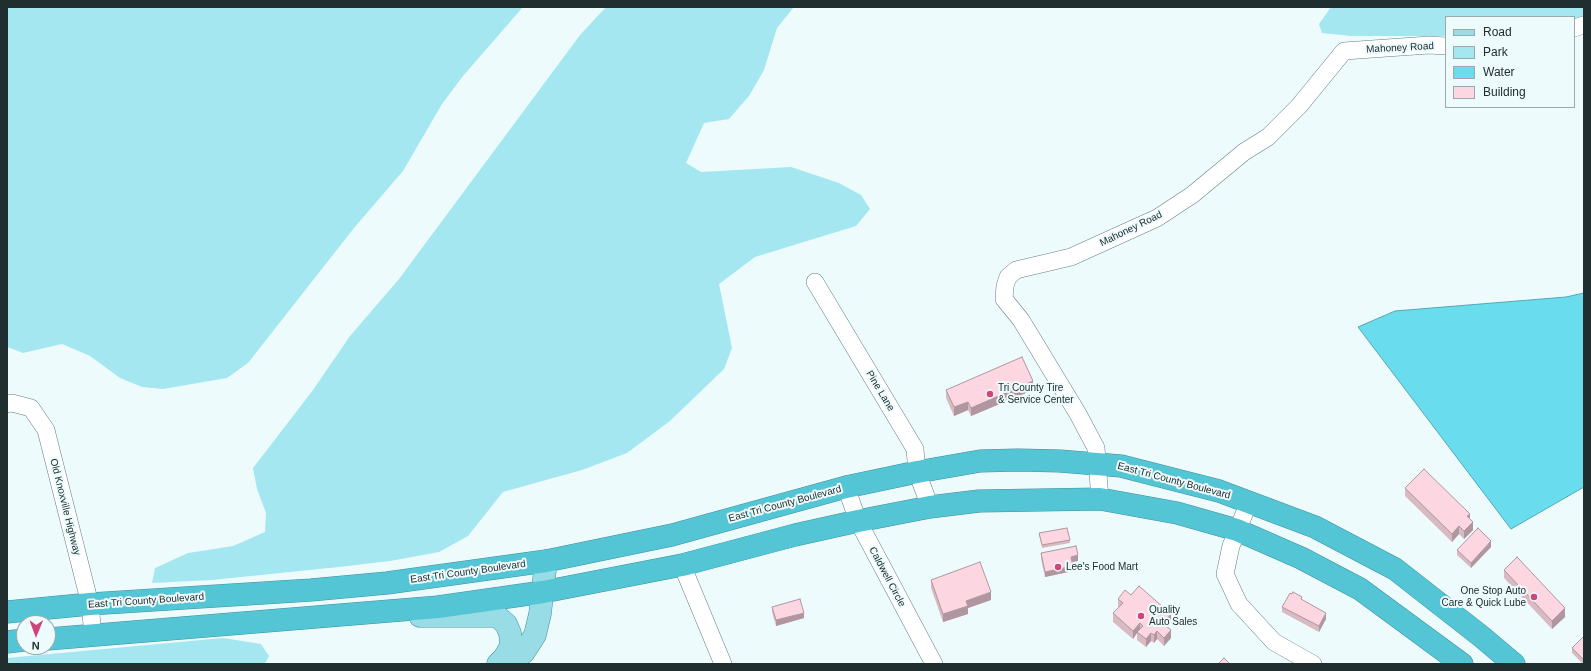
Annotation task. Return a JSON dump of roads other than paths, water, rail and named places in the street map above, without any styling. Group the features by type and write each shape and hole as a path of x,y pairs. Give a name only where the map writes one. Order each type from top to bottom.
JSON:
{"highway":[{"name":"East Tri County Boulevard","path":"7,612 90,604 311,590 387,583 546,561 672,534 846,487 917,472 988,461 1018,460 1096,463 1121,466 1219,491 1315,528 1395,569 1514,664"},
{"path":"56,638 438,607 543,592 682,565 795,535 930,507 979,501 1100,499 1177,513 1237,530 1301,558 1360,589 1462,664"}],"main road":[{"path":"510,664 524,652 535,635 540,614 546,561"},
{"path":"332,616 497,616 506,624 510,633 511,646 504,658 498,664"}],"street":[{"name":"Mahoney Road","path":"1100,499 1096,448 1078,414 1021,320 1004,299 1005,286 1008,277 1016,270 1071,257 1158,218 1192,195 1244,152 1268,137 1299,106 1344,52 1422,46 1445,46"},
{"name":"Pine Lane","path":"815,282 915,449 917,472 930,507"},
{"name":"Old Knoxville Highway","path":"7,404 12,403 31,408 46,430 90,604 93,635"},
{"name":"Caldwell Circle","path":"846,487 858,521 934,664"},
{"path":"1249,502 1231,546 1225,574 1239,604 1274,642 1313,664"},
{"path":"682,565 723,664"}],"water":[{"path":"1584,293 1584,487 1511,529 1358,327 1395,311 1566,297"}],"place":[{"name":"Tri County Tire & Service Center","path":"990,394"},
{"name":"Lee's Food Mart","path":"1058,567"},
{"name":"One Stop Auto Care & Quick Lube","path":"1534,597"},
{"name":"Quality Auto Sales","path":"1141,616"}]}
